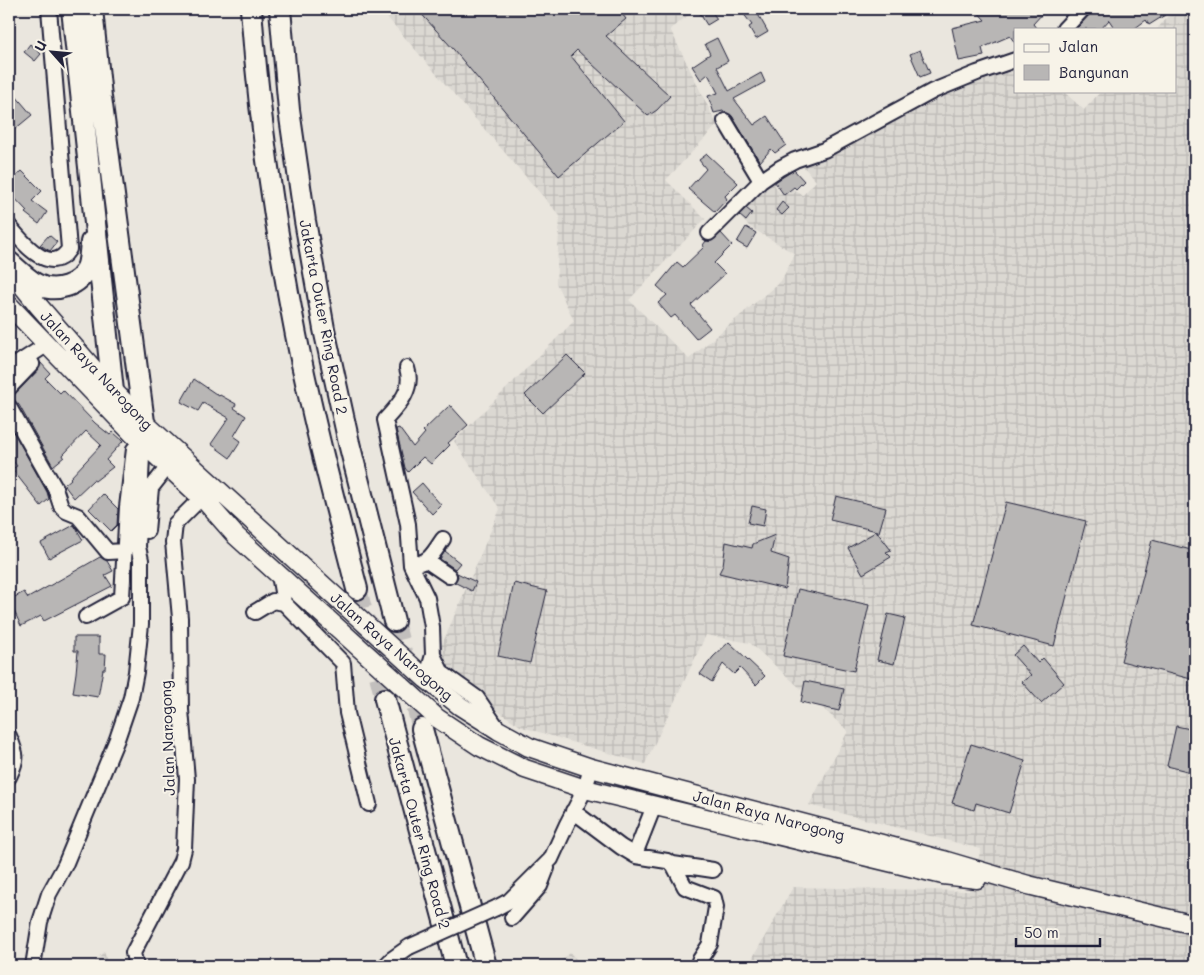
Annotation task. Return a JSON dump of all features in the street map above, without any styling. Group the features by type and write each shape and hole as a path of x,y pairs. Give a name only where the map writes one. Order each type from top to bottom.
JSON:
{"highway":[{"path":"72,9 94,219 107,397"},
{"path":"92,9 138,440"},
{"name":"Jakarta Outer Ring Road 2","path":"251,9 261,114 277,225 296,335 321,450 357,589"},
{"name":"Jakarta Outer Ring Road 2","path":"280,10 289,110 305,221 324,329 349,443 394,621"},
{"path":"9,262 36,284 51,288 65,287 78,280 88,267 94,219"},
{"name":"Jakarta Outer Ring Road 2","path":"385,699 456,966"},
{"name":"Jakarta Outer Ring Road 2","path":"422,729 486,966"}],"main road":[{"name":"Jalan Raya Narogong","path":"9,269 138,440 206,503 236,536 437,718 479,746 526,769 585,789 942,875 1028,885"},
{"path":"14,311 34,353 83,398 138,440 162,474 195,504 236,536"},
{"name":"Jalan Raya Narogong","path":"14,311 107,397"},
{"name":"Jalan Raya Narogong","path":"138,440 460,706 529,747 591,768 943,860 1028,885 1195,925"}],"street":[{"path":"9,226 30,249 43,258 51,261 59,259 69,249 49,9"},
{"path":"1065,28 1083,9"},
{"path":"709,233 761,181 795,160 824,150 932,90 1014,60"},
{"path":"725,121 761,181"},
{"path":"9,369 34,353"},
{"path":"9,388 32,364 34,353"},
{"path":"407,368 410,376 406,394 385,420 408,524 411,565 427,598 432,627 433,655 426,679"},
{"path":"9,407 55,488 61,506 66,512 78,516 108,552 124,552"},
{"path":"86,617 122,597 127,506 138,440"},
{"path":"33,966 40,922 49,894 65,864 117,739 131,698 141,624 141,560 138,547 138,440"},
{"path":"141,560 146,547 151,488 162,474"},
{"name":"Jalan Narogong","path":"136,966 133,952 180,861 184,849 187,779 181,710 180,618 173,542 175,524 195,504"},
{"path":"411,565 422,564 427,561 443,539"},
{"path":"427,561 449,576"},
{"path":"279,575 284,603 343,663 347,712 369,804"},
{"path":"255,612 273,601 284,603"},
{"path":"433,655 442,672 476,698 498,730"},
{"path":"9,736 16,757 16,763 9,777"},
{"path":"512,918 540,886 573,811 585,789 591,768"},
{"path":"635,854 654,806"},
{"path":"573,811 620,847 635,854 673,864 712,870"},
{"path":"385,966 392,958 409,946 496,908 516,894 551,859"},
{"path":"673,864 685,887 714,898 716,901 710,944 699,961"}],"shaded area":[{"path":"380,9 697,9 670,29 717,125 666,180 705,219 629,300 689,359 781,281 795,254 750,227 733,210 767,174 780,193 787,186 803,195 816,181 802,165 846,134 959,73 1014,57 1014,92 1064,92 1084,110 1100,92 1176,92 1176,28 1158,28 1168,16 1182,9 1195,9 1195,966 748,966 793,887 969,891 981,849 809,805 848,731 750,643 706,635 645,764 522,727 432,668 500,509 454,441 574,321 556,283 560,216"},
{"path":"104,951 108,966 92,966"},
{"path":"570,953 583,966 555,966"}],"building":[{"path":"417,9 618,9 626,19 606,36 670,96 657,110 648,116 577,50 571,56 624,121 559,176 454,50"},
{"path":"697,9 710,9 717,19 707,25"},
{"path":"740,9 755,9 768,32 756,39 749,27 752,25"},
{"path":"975,9 1038,9 1043,13 1033,24 1036,28 1014,28 1014,42 1010,36 982,48 984,56 959,61 952,28 985,20"},
{"path":"1106,9 1161,9 1165,15 1149,25 1146,20 1135,28 1114,28 1109,20 1102,28 1077,28 1092,10 1098,15"},
{"path":"717,38 728,61 717,67 729,91 761,73 765,82 734,99 754,125 767,116 786,145 775,153 771,149 760,162 732,116 723,111 714,113 708,96 718,93 708,74 701,80 692,66 710,54 705,44"},
{"path":"30,44 41,54 35,61 24,52"},
{"path":"920,50 930,73 920,77 910,54"},
{"path":"9,88 32,115 9,134"},
{"path":"707,154 738,183 725,196 727,199 715,212 688,189 706,169 699,160"},
{"path":"794,170 804,181 796,189 794,187 784,195 775,182"},
{"path":"22,171 42,191 32,201 47,212 39,224 25,213 27,211 9,192 9,172 14,178"},
{"path":"782,202 789,208 782,215 776,210"},
{"path":"746,208 752,213 746,221 739,215"},
{"path":"746,227 756,233 747,248 737,242"},
{"path":"721,233 732,245 714,263 725,274 691,305 710,328 696,339 675,315 671,318 658,303 667,295 657,286 677,262 683,267 704,247 703,245 706,241 712,241"},
{"path":"49,235 57,242 50,251 40,245"},
{"path":"567,355 585,373 543,413 525,395"},
{"path":"40,362 50,373 45,378 60,393 63,390 95,423 110,435 113,432 123,441 106,460 113,467 95,481 93,480 74,498 64,485 101,445 86,431 63,455 64,457 53,466 19,405 11,396 38,370"},
{"path":"194,379 219,396 236,404 234,408 246,416 234,436 241,441 230,458 211,444 229,418 203,403 198,411 181,402"},
{"path":"450,405 468,425 448,443 450,445 431,464 423,457 408,472 405,468 396,429 399,428 413,447 425,433 423,431"},
{"path":"9,424 47,492 49,499 41,506 12,469 17,466 9,456"},
{"path":"422,483 441,505 432,514 412,492"},
{"path":"103,494 118,509 117,525 111,531 89,509"},
{"path":"836,496 886,508 879,532 877,532 891,550 886,552 891,557 863,574 848,548 877,531 830,520"},
{"path":"1006,502 1086,521 1054,646 973,625"},
{"path":"752,506 766,509 763,526 748,523"},
{"path":"74,525 83,540 49,558 41,543"},
{"path":"775,535 771,553 789,559 785,589 719,573 723,565 726,542 752,548 753,544"},
{"path":"1152,540 1195,551 1195,680 1121,661"},
{"path":"445,551 460,563 455,569 440,559"},
{"path":"100,557 107,561 113,571 105,575 112,586 44,621 41,616 21,626 9,600 24,592 28,598"},
{"path":"457,573 476,582 472,591 454,582 458,577"},
{"path":"514,583 547,591 530,663 498,656"},
{"path":"798,589 869,605 854,671 783,656"},
{"path":"888,614 905,618 894,664 877,660"},
{"path":"74,637 99,637 99,654 106,654 105,669 103,669 98,697 73,693 78,651 74,651"},
{"path":"729,642 765,676 756,685 740,668 734,674 723,664 712,682 700,674 713,657"},
{"path":"1023,646 1038,663 1043,658 1064,683 1041,703 1022,682 1031,675 1013,655"},
{"path":"805,681 844,689 839,711 801,702"},
{"path":"1176,726 1195,730 1195,773 1167,766"},
{"path":"971,744 1025,761 1009,813 976,803 974,810 952,803"}],"tunnel":[{"path":"357,589 385,699"},
{"path":"394,621 422,729"}]}
